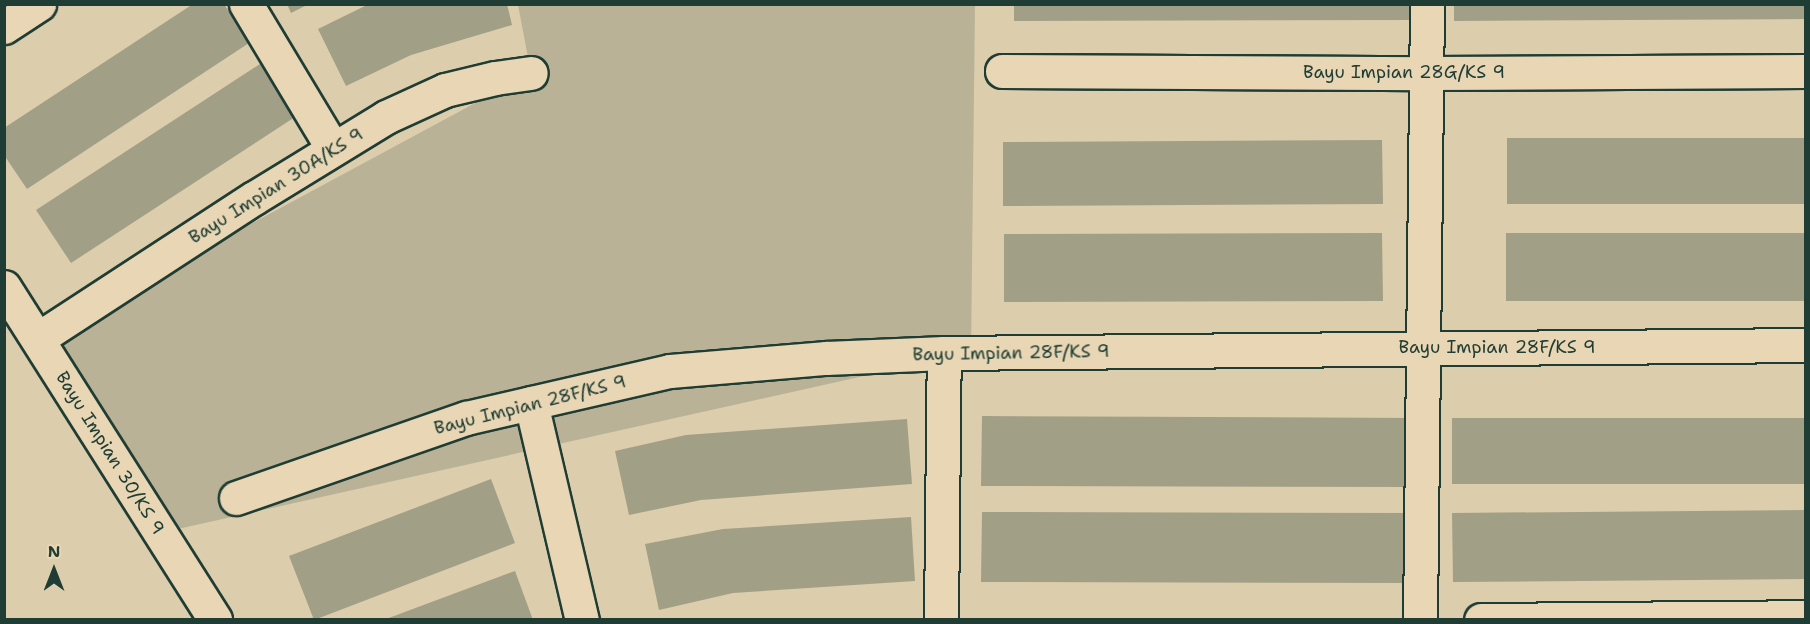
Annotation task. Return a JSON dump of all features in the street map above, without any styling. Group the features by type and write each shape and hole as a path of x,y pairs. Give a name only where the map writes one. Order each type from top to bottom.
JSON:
{"street":[{"path":"4,27 39,4"},
{"path":"246,4 333,149"},
{"path":"1420,620 1427,4"},
{"name":"Bayu Impian 28G/KS 9","path":"1002,71 1428,73 1806,71"},
{"name":"Bayu Impian 30A/KS 9","path":"39,338 386,117 445,90 495,78 531,73"},
{"name":"Bayu Impian 30/KS 9","path":"4,287 39,338 215,620"},
{"name":"Bayu Impian 28F/KS 9","path":"236,498 466,418 670,370 826,358 944,353 1806,345"},
{"path":"941,620 944,353"},
{"path":"531,403 582,620"},
{"path":"1481,620 1806,617"}],"shaded area":[{"path":"518,5 975,5 971,352 160,533 39,338 531,73"}],"building":[{"path":"193,4 224,4 249,43 27,189 4,155 4,128"},
{"path":"287,4 309,4 291,13"},
{"path":"369,4 507,4 512,25 411,55 346,86 318,29"},
{"path":"1014,4 1413,4 1413,20 1014,21"},
{"path":"1454,4 1806,4 1806,19 1454,21"},
{"path":"260,64 295,117 71,263 36,210"},
{"path":"1507,138 1806,138 1806,204 1507,204"},
{"path":"1382,140 1383,204 1003,206 1003,142"},
{"path":"1382,233 1383,301 1004,302 1004,234"},
{"path":"1506,233 1806,233 1806,301 1506,301"},
{"path":"982,416 1418,418 1418,487 981,486"},
{"path":"1452,418 1806,418 1806,484 1452,484"},
{"path":"907,419 912,484 701,500 629,515 615,451 686,435"},
{"path":"491,479 515,543 314,620 289,556"},
{"path":"1806,510 1806,579 1453,582 1452,513"},
{"path":"982,512 1417,513 1417,583 981,582"},
{"path":"911,517 915,581 733,593 659,610 645,544 723,529"},
{"path":"515,571 533,620 386,620 386,619"}]}
